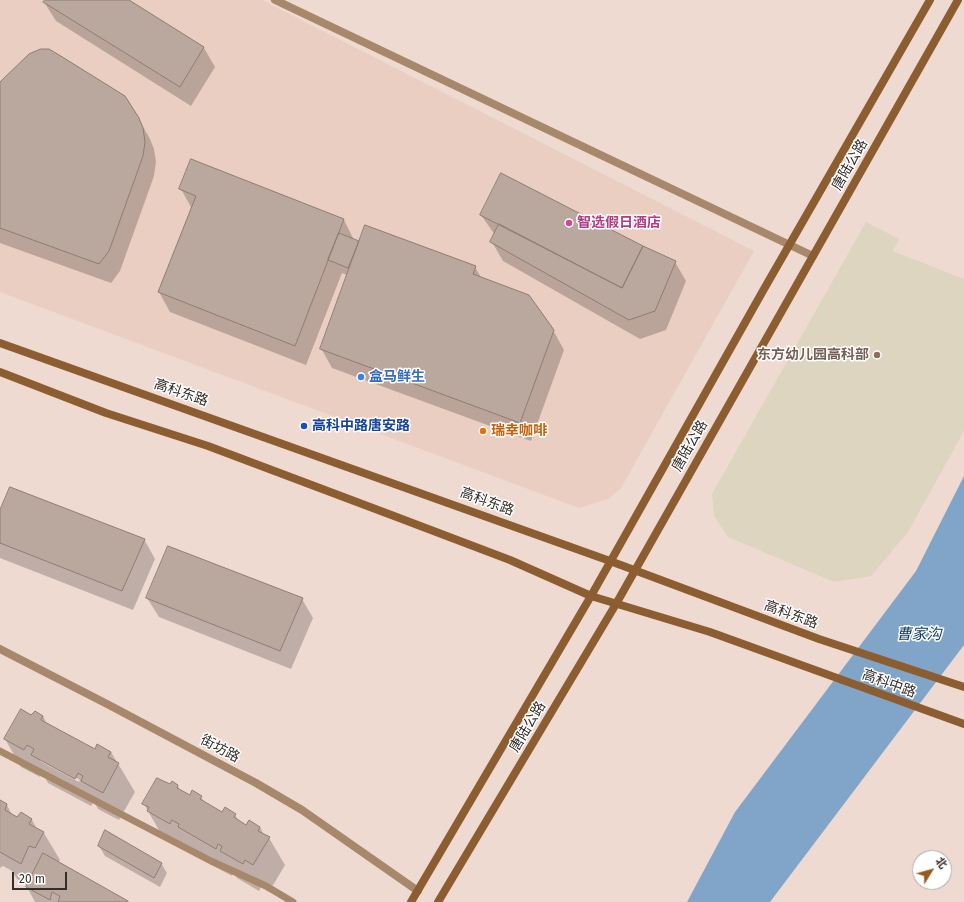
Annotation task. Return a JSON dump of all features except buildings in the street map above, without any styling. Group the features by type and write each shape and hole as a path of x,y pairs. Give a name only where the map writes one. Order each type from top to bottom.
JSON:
{"main road":[{"name":"唐陆公路","path":"411,902 591,596 930,0"},
{"name":"唐陆公路","path":"438,902 616,604 958,0"},
{"name":"高科东路","path":"0,343 610,561 819,639 964,687"},
{"path":"0,372 106,413 208,446 510,560 591,596 616,604"},
{"name":"高科中路","path":"616,604 710,632 964,724"}],"street":[{"path":"276,0 813,256"},
{"name":"街坊路","path":"0,649 256,783 302,810 418,891"}],"lane":[{"path":"0,751 211,861 266,886 293,902"}],"shaded area":[{"path":"0,0 262,0 754,251 621,488 608,499 579,508 0,292"},
{"name":"东方幼儿园高科部","path":"866,222 899,239 893,251 964,279 964,431 908,532 871,576 834,582 728,537 714,516 712,494"}],"water":[{"name":"曹家沟","path":"964,476 964,645 770,902 687,902 735,812 916,571"}],"place":[{"name":"智选假日酒店","path":"569,223"},
{"name":"东方幼儿园高科部","path":"877,355"},
{"name":"盒马鲜生","path":"361,377"},
{"name":"高科中路唐安路","path":"304,426"},
{"name":"瑞幸咖啡","path":"483,431"}]}
